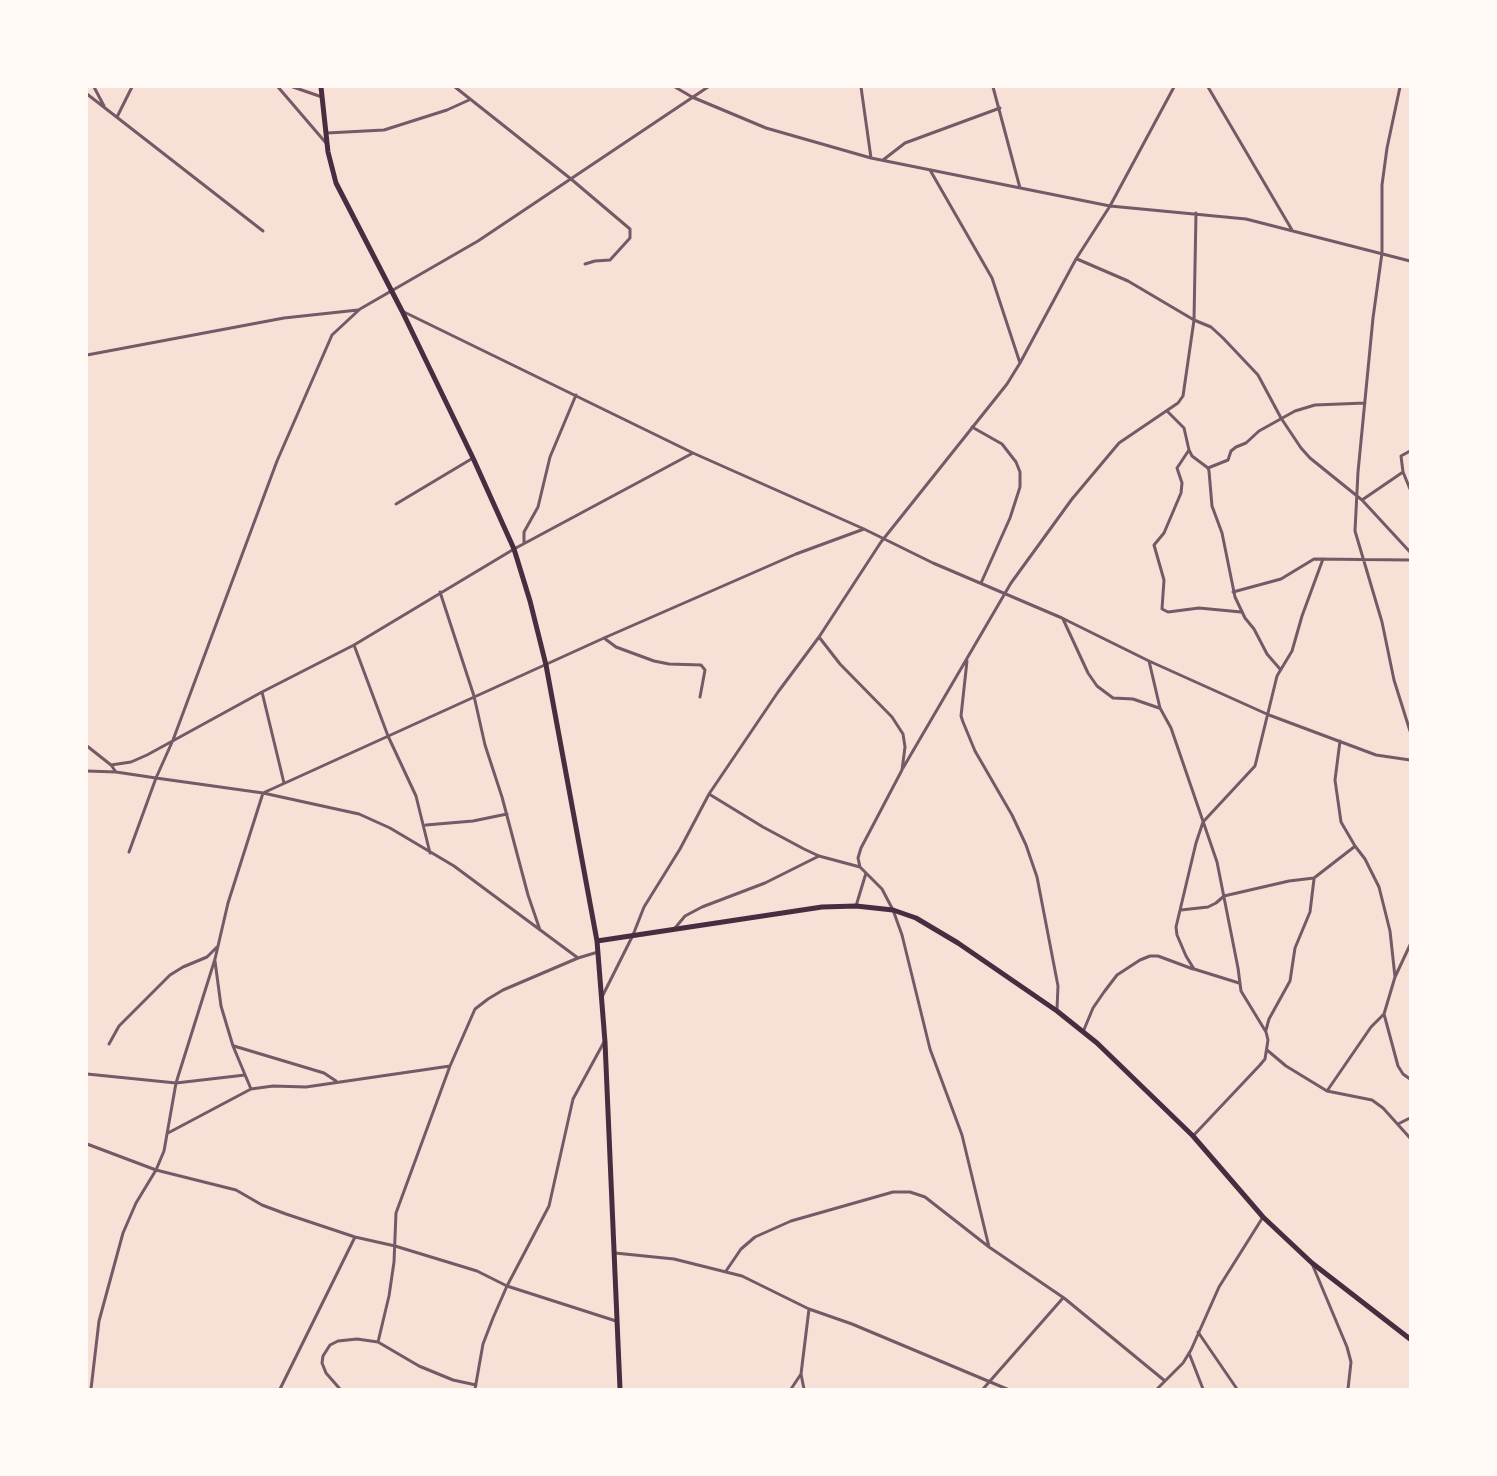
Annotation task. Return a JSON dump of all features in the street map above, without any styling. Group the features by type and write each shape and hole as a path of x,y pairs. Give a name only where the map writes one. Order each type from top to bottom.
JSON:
{"main road":[{"path":"321,87 327,144 336,183 402,311 514,549 546,665 597,941 600,1002 605,1042 620,1389"},
{"path":"597,941 822,907 856,906 893,910 916,918 958,943 1057,1011 1097,1043 1193,1136 1263,1217 1312,1263 1410,1339"}],"street":[{"path":"94,87 105,107"},
{"path":"117,117 132,87"},
{"path":"278,87 327,144"},
{"path":"293,87 322,97"},
{"path":"455,87 630,229 630,238 610,260 585,264"},
{"path":"675,87 692,97 766,128 871,158 1110,206 1246,219 1410,261"},
{"path":"129,852 277,461 332,335 360,309 478,241 708,87"},
{"path":"861,87 871,158"},
{"path":"993,87 1020,188"},
{"path":"600,1002 644,907 680,849 709,794 884,538 1007,384 1076,259 1110,206 1174,87"},
{"path":"1208,87 1293,231"},
{"path":"1400,87 1382,185 1382,253 1365,403 1354,531 1382,622 1387,653 1410,731"},
{"path":"87,94 263,231"},
{"path":"326,133 384,130 447,110 470,100"},
{"path":"883,160 905,142 1000,108"},
{"path":"930,170 992,278 1020,363"},
{"path":"860,867 858,858 861,848 902,770 1005,593 1072,499 1111,450 1178,403 1183,396 1194,320 1196,213"},
{"path":"1076,259 1128,281 1210,327 1239,353 1258,375 1293,438 1310,458 1362,500 1410,552"},
{"path":"87,355 284,318 360,309"},
{"path":"402,311 693,453 884,538 933,563 1062,618 1149,661 1269,715 1376,755 1410,760"},
{"path":"524,543 524,532 537,507 550,457 576,395"},
{"path":"1208,468 1228,460 1231,451 1246,443 1259,431 1309,405 1365,403"},
{"path":"1167,411 1184,428 1192,456 1208,468 1212,506 1222,533 1233,592 1241,612 1280,669"},
{"path":"972,428 1002,444 1016,462 1020,472 1020,487 1010,518 981,584"},
{"path":"1189,450 1177,468 1182,483 1180,492 1164,533 1154,544 1164,579 1162,609 1168,612 1199,608 1241,612"},
{"path":"1410,451 1401,456 1403,472 1410,489"},
{"path":"111,765 131,762 354,645 524,543 693,453"},
{"path":"396,504 473,458"},
{"path":"1362,500 1403,472"},
{"path":"91,1389 99,1321 123,1233 136,1203 156,1170 168,1133 176,1083 215,959 228,903 263,793 604,638 796,554 864,529"},
{"path":"1233,592 1281,579 1314,559 1410,560"},
{"path":"1194,969 1186,956 1176,927 1196,843 1203,822 1255,765 1280,669 1292,651 1323,559"},
{"path":"440,592 474,696 485,745 540,930"},
{"path":"1062,618 1088,674 1097,686 1113,698 1133,699 1160,708"},
{"path":"819,636 840,664 892,717 903,734 905,747 902,770"},
{"path":"604,638 616,647 654,661 701,665 705,670 700,697"},
{"path":"354,645 388,736 416,796 425,825 430,853"},
{"path":"967,659 963,722 975,751 1026,845 1037,877 1058,986 1057,1011"},
{"path":"1149,661 1160,708 1171,728 1217,862 1239,983 1244,998 1266,1032"},
{"path":"262,692 284,783"},
{"path":"1402,706 1410,705"},
{"path":"1340,741 1335,780 1341,822 1365,859 1379,887 1390,931 1395,977"},
{"path":"87,746 111,765 116,772"},
{"path":"87,771 116,772 263,793 359,814 390,828 454,866 578,958"},
{"path":"709,794 763,827 819,856 860,867 882,889 893,910 908,956 930,1049 962,1135 988,1247"},
{"path":"425,825 473,821 507,814"},
{"path":"1181,910 1208,907 1224,896 1289,881 1314,878 1335,864 1355,846"},
{"path":"675,928 685,916 702,907 765,883 819,856"},
{"path":"856,906 866,873"},
{"path":"1193,1136 1260,1065 1267,1050 1266,1032 1269,1019 1290,981 1295,948 1308,921 1314,878"},
{"path":"109,1044 119,1026 170,975 207,957 218,945"},
{"path":"1328,1091 1371,1027 1384,1014 1395,977 1410,945"},
{"path":"378,1342 389,1296 396,1213 450,1066 475,1009 503,990 578,958 598,952"},
{"path":"1083,1032 1093,1008 1117,975 1140,960 1158,956 1239,983"},
{"path":"215,959 220,1006 233,1046 252,1089"},
{"path":"1384,1014 1398,1066 1410,1079"},
{"path":"340,1389 326,1373 322,1363 325,1350 330,1345 348,1339 378,1342 419,1366 475,1387 483,1344 507,1286 549,1206 573,1099 605,1042"},
{"path":"233,1046 324,1073 336,1081"},
{"path":"1267,1050 1286,1066 1328,1091 1372,1100 1383,1108 1410,1138"},
{"path":"168,1133 252,1089 273,1086 296,1088 450,1066"},
{"path":"87,1074 176,1083 245,1075"},
{"path":"1398,1124 1410,1118"},
{"path":"87,1144 156,1170 236,1190 270,1208 355,1237 394,1246 477,1271 507,1286 616,1321"},
{"path":"726,1271 741,1249 755,1237 791,1221 893,1192 910,1192 925,1197 988,1247 1064,1298 1165,1381"},
{"path":"1157,1389 1183,1363 1219,1287 1263,1217"},
{"path":"280,1389 355,1237"},
{"path":"615,1253 674,1259 726,1271 752,1281 808,1309 852,1324 1007,1389"},
{"path":"1312,1263 1347,1347 1351,1362 1348,1389"},
{"path":"983,1389 1064,1298"},
{"path":"804,1389 801,1374 808,1309"},
{"path":"1198,1332 1237,1389"},
{"path":"1189,1353 1203,1389"},
{"path":"790,1389 801,1374"}]}
